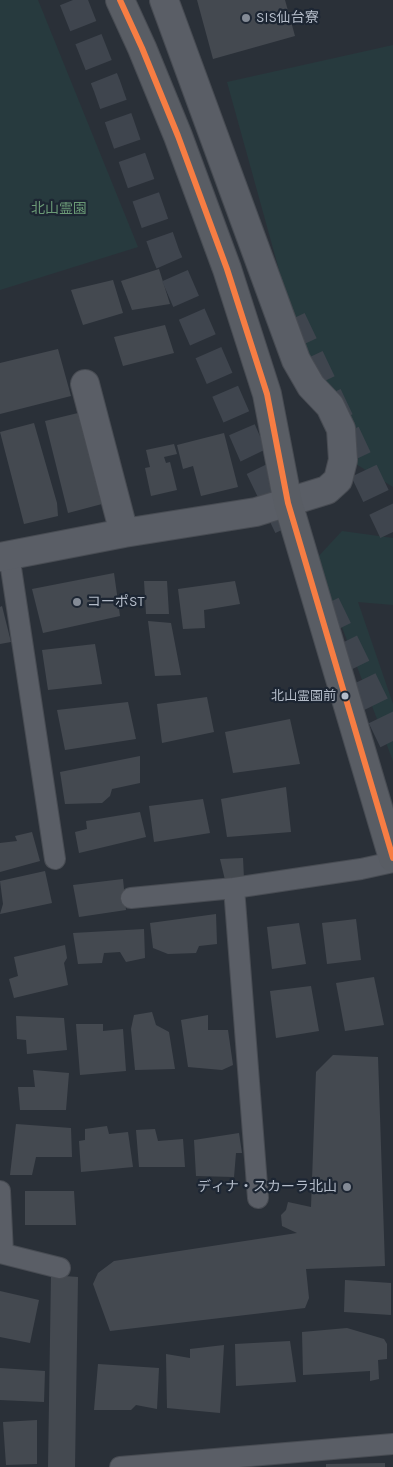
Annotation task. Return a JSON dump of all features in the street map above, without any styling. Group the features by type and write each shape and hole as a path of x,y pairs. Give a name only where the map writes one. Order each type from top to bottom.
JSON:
{"street":[{"path":"120,0 178,136 227,269 267,394 288,503 393,860"},
{"path":"5,556 124,533 256,512 327,490 338,480 343,460 341,429 330,406 311,386 296,360 164,0"},
{"path":"85,384 124,533"}],"lane":[{"path":"5,556 55,859"},
{"path":"130,898 234,888 361,869 393,860"},
{"path":"234,888 258,1198"},
{"path":"0,1192 1,1253 60,1268"},
{"path":"120,1467 393,1444"}],"green space":[{"name":"北山霊園","path":"0,0 38,0 138,247 0,290"},
{"path":"393,45 393,487 348,459 297,335 227,82"},
{"path":"342,531 393,538 393,605 358,602 393,704 393,761 316,559"}],"building":[{"name":"SIS仙台寮","path":"197,0 285,0 295,36 213,59"},
{"path":"159,269 170,304 132,310 121,281"},
{"path":"113,280 123,313 83,325 71,290"},
{"path":"165,325 174,353 123,366 114,337"},
{"path":"58,349 71,396 0,414 0,363"},
{"path":"78,413 102,504 68,513 45,421"},
{"path":"34,423 57,503 58,516 24,524 0,432"},
{"path":"224,433 238,487 201,496 193,466 183,469 177,445"},
{"path":"174,444 177,454 164,457 166,463 170,462 177,490 151,496 145,468 150,467 146,450"},
{"name":"コーポST","path":"114,573 120,616 43,633 32,589"},
{"path":"144,581 167,581 169,614 146,614"},
{"path":"235,581 240,604 204,610 205,628 183,629 178,589"},
{"path":"2,606 11,642 0,644 0,607"},
{"path":"148,621 171,623 181,675 155,676"},
{"path":"95,644 102,684 48,690 42,650"},
{"path":"207,697 214,732 162,743 157,704"},
{"path":"128,702 136,739 65,750 57,710"},
{"path":"290,719 300,764 233,773 225,732"},
{"path":"140,756 140,783 112,789 110,796 102,803 65,804 60,772"},
{"path":"286,787 291,832 227,837 221,799"},
{"path":"203,799 210,833 154,842 149,806"},
{"path":"140,812 146,837 79,853 75,832 87,829 86,821"},
{"path":"32,832 40,861 0,872 0,843 17,841 15,836"},
{"path":"243,858 244,879 225,880 220,859"},
{"path":"45,871 52,903 0,914 3,904 0,881"},
{"path":"123,879 126,910 79,917 73,885"},
{"path":"216,914 217,944 199,946 196,953 168,954 153,948 150,923"},
{"path":"356,919 361,960 327,964 322,923"},
{"path":"299,923 306,964 272,969 267,927"},
{"path":"144,929 145,958 126,962 120,952 104,953 102,963 78,964 73,933"},
{"path":"65,945 67,958 64,963 68,985 14,998 9,979 18,976 14,957"},
{"path":"374,977 384,1025 345,1031 336,983"},
{"path":"311,986 319,1031 276,1038 270,991"},
{"path":"152,1012 156,1025 169,1032 175,1069 135,1070 131,1029 134,1015"},
{"path":"208,1015 208,1030 228,1030 233,1065 222,1070 188,1067 181,1020"},
{"path":"16,1016 64,1018 67,1050 27,1054 26,1040 17,1039"},
{"path":"76,1024 103,1024 103,1031 123,1029 126,1071 80,1075"},
{"name":"ディナ・スカーラ北山","path":"333,1055 378,1057 385,1266 306,1269 309,1298 305,1308 110,1331 93,1284 98,1273 114,1261 297,1233 282,1226 281,1215 286,1210 288,1202 311,1207 316,1072"},
{"path":"33,1070 69,1073 66,1110 20,1110 18,1087 35,1087"},
{"path":"16,1124 71,1128 72,1157 36,1157 32,1175 10,1175"},
{"path":"107,1126 109,1134 128,1132 133,1167 81,1172 79,1141 85,1140 85,1129"},
{"path":"155,1129 158,1141 183,1139 185,1167 139,1167 136,1130"},
{"path":"239,1133 242,1153 236,1153 234,1177 196,1176 194,1140"},
{"path":"25,1191 74,1191 76,1225 25,1225"},
{"path":"51,1275 78,1277 75,1467 48,1467"},
{"path":"345,1280 391,1283 391,1315 344,1312"},
{"path":"0,1291 39,1300 30,1343 0,1337"},
{"path":"347,1328 384,1339 387,1344 387,1359 378,1360 379,1379 370,1381 370,1371 303,1375 302,1332"},
{"path":"290,1341 296,1382 236,1386 235,1344"},
{"path":"224,1345 220,1413 167,1408 166,1354 190,1358 190,1349"},
{"path":"98,1364 159,1368 157,1409 136,1405 131,1410 94,1410"},
{"path":"0,1368 45,1371 44,1402 0,1400"},
{"path":"37,1420 37,1464 6,1465 3,1422"},
{"path":"385,1463 385,1467 326,1467 326,1464"}],"tunnel":[{"path":"73,0 107,86 166,255 252,453 288,527"},
{"path":"292,319 393,532"},
{"path":"326,604 393,741"}],"transit line":[{"path":"120,0 178,136 227,269 267,394 288,503 393,858"}],"place":[{"name":"SIS仙台寮","path":"246,18"},
{"name":"コーポST","path":"77,602"},
{"name":"北山霊園前","path":"345,696"},
{"name":"ディナ・スカーラ北山","path":"347,1187"}]}
